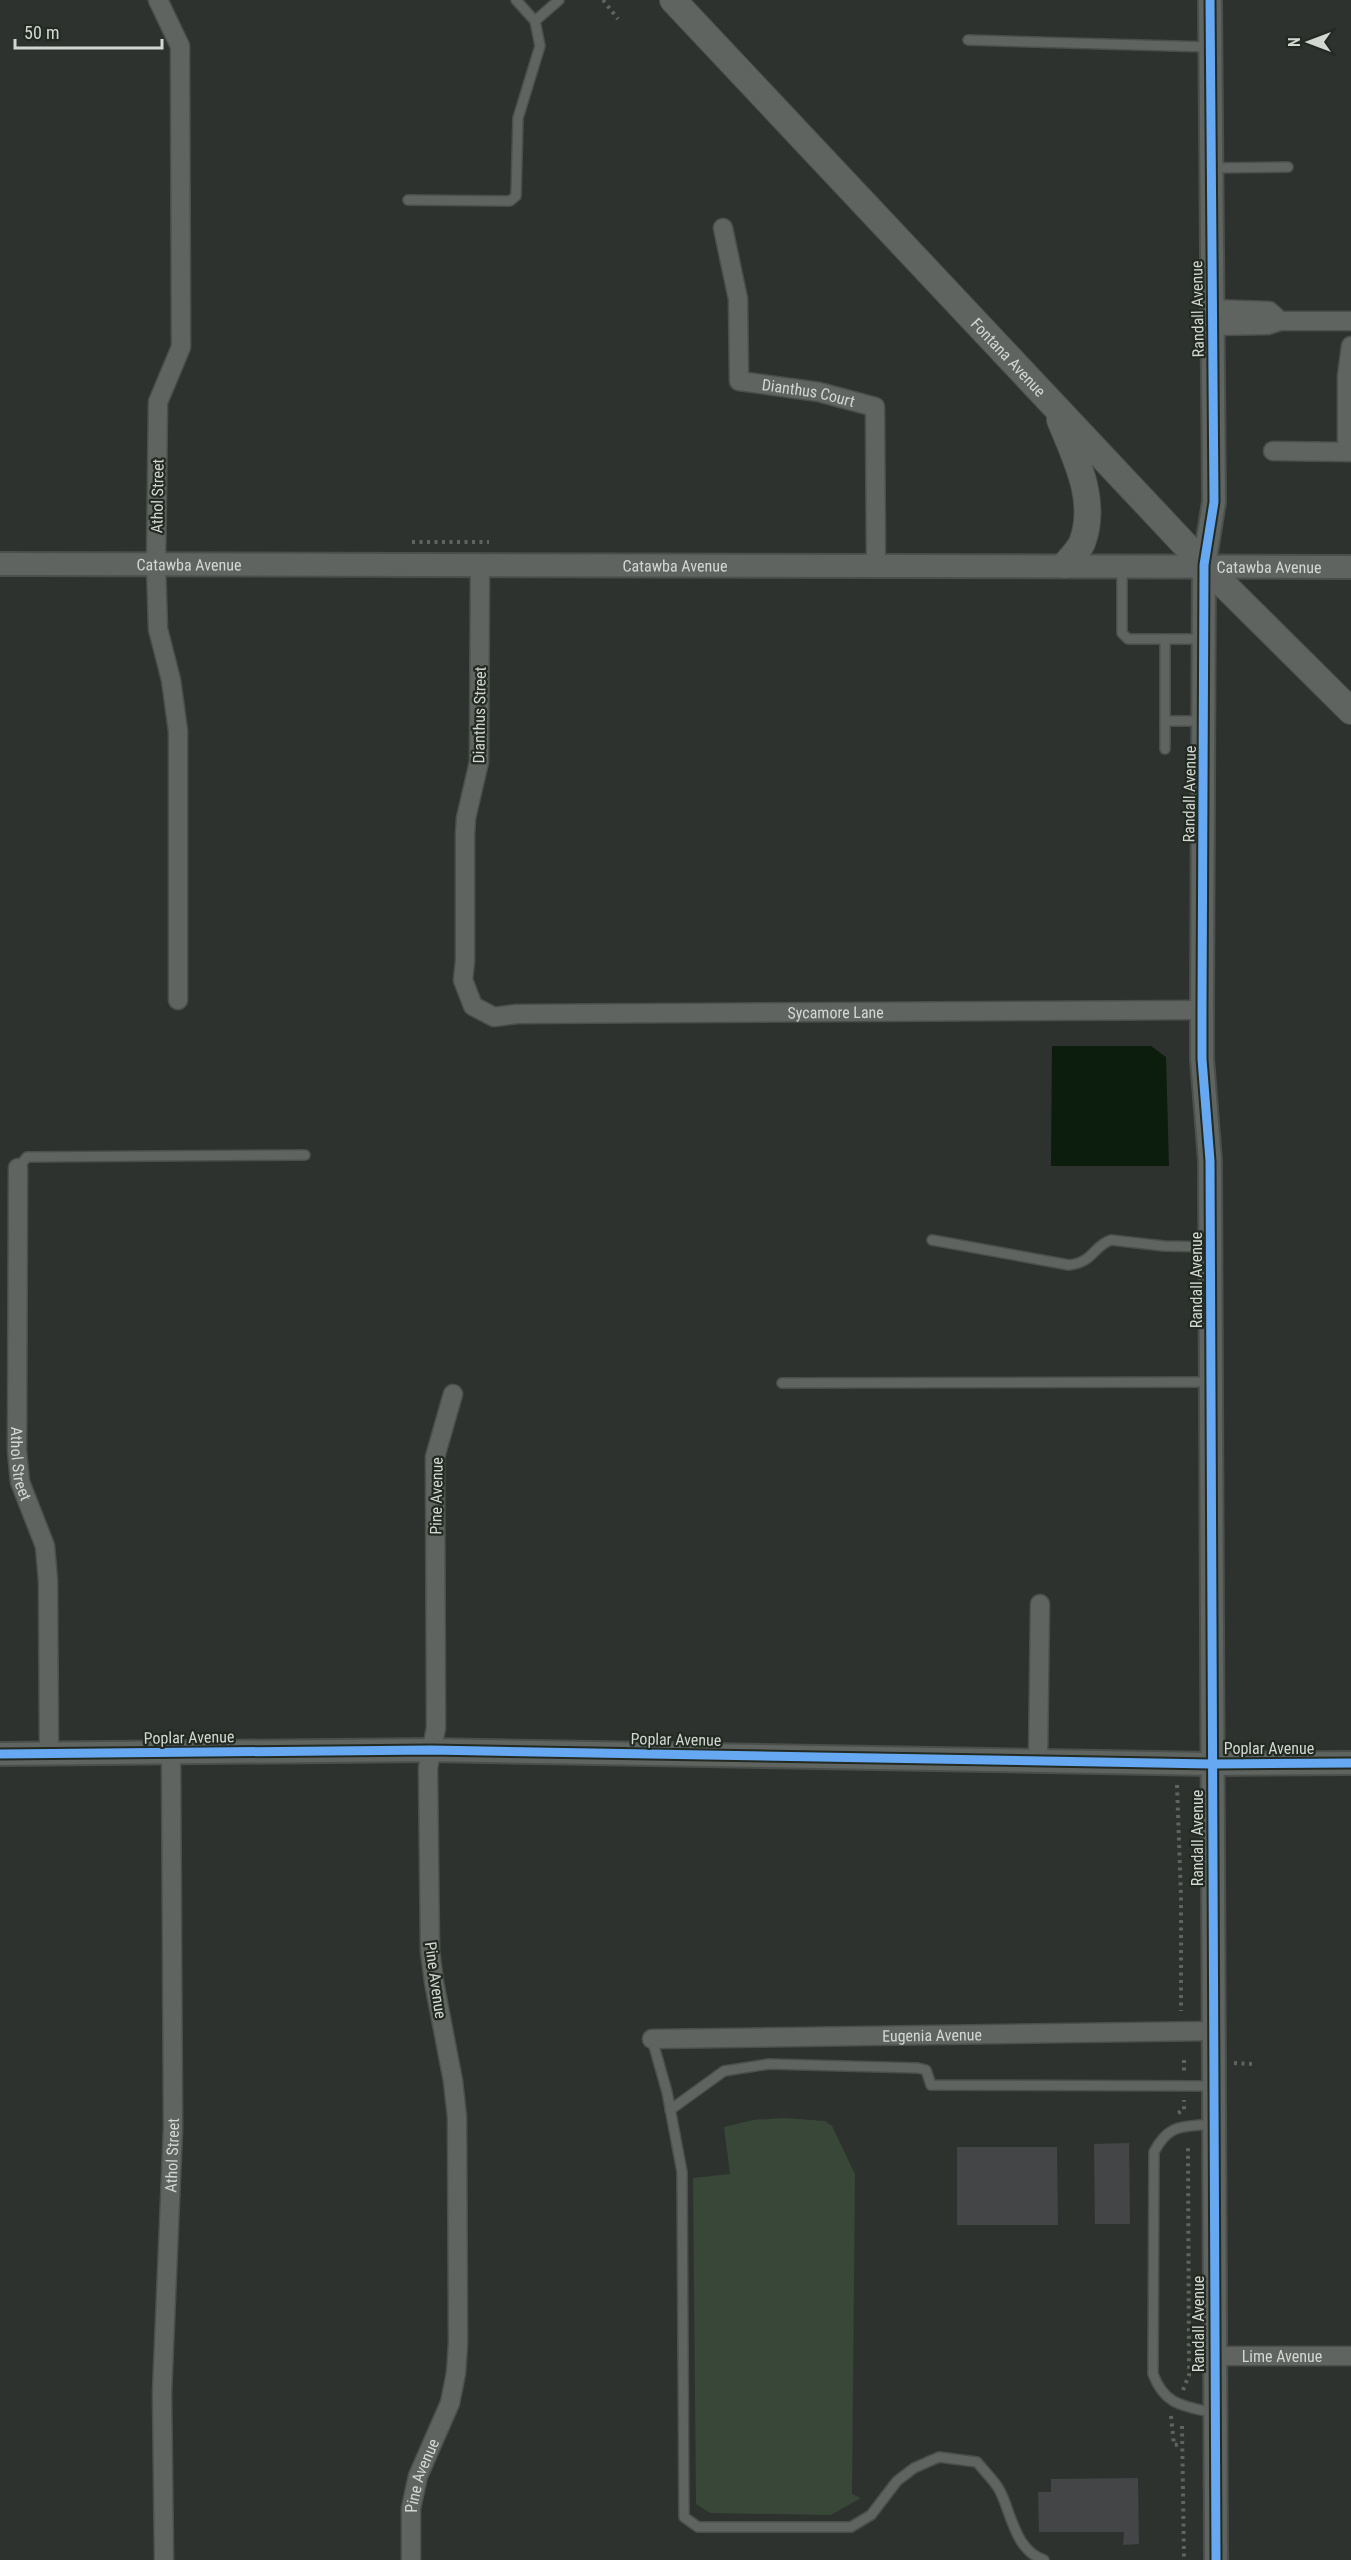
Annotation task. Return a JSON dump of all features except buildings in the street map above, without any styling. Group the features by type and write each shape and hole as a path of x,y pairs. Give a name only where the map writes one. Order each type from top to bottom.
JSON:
{"main road":[{"name":"Fontana Avenue","path":"673,0 1204,566 1351,711"},
{"path":"1054,406 1079,467 1089,509 1081,544 1065,566"}],"street":[{"name":"Athol Street","path":"158,0 180,46 181,346 158,402 156,566 158,629 171,680 178,731 178,1000"},
{"name":"Randall Avenue","path":"1210,0 1214,502 1204,566 1202,1059 1210,1161 1211,1247 1212,2124 1216,2560"},
{"name":"Dianthus Court","path":"723,228 738,299 739,381 819,392 875,407 876,566"},
{"path":"1212,317 1268,325 1281,321 1351,321"},
{"path":"1273,451 1349,452 1347,376 1351,346"},
{"name":"Catawba Avenue","path":"0,564 1351,567"},
{"name":"Dianthus Street","path":"472,1006 463,980 465,835 466,818 479,762 480,565"},
{"name":"Sycamore Lane","path":"472,1006 495,1017 517,1014 1202,1010"},
{"name":"Athol Street","path":"18,1168 17,1451 20,1482 45,1546 48,1581 49,1754"},
{"name":"Pine Avenue","path":"411,2560 411,2508 418,2476 450,2403 456,2373 458,2343 457,2117 453,2080 430,1951 428,1768 435,1728 435,1457 453,1394"},
{"path":"1038,1761 1040,1604"},
{"name":"Poplar Avenue","path":"0,1754 431,1750 1211,1764 1351,1763"},
{"name":"Athol Street","path":"164,2560 162,2393 173,2128 171,1752"},
{"name":"Eugenia Avenue","path":"652,2039 1212,2031"},
{"name":"Lime Avenue","path":"1213,2356 1351,2356"}],"lane":[{"path":"408,200 510,201 516,196 518,118 540,46 536,21 516,0"},
{"path":"536,21 559,0"},
{"path":"968,40 1210,47"},
{"path":"1211,168 1288,167"},
{"path":"1122,565 1122,633 1128,639 1204,639"},
{"path":"1165,639 1165,749"},
{"path":"1165,721 1204,721"},
{"path":"18,1168 27,1157 305,1155"},
{"path":"932,1240 1069,1265 1082,1263 1104,1243 1112,1240 1164,1246 1211,1247"},
{"path":"782,1383 1212,1382"},
{"path":"652,2039 670,2110 682,2172 684,2517 698,2527 851,2527 871,2515 897,2481 914,2468 939,2457 977,2462 1000,2490 1014,2530 1033,2556 1044,2560"},
{"path":"670,2110 724,2071 769,2064 918,2068 926,2070 931,2085 1212,2086"},
{"path":"1212,2124 1173,2128 1162,2136 1154,2152 1153,2374 1159,2391 1176,2404 1214,2413"}],"path":[{"path":"603,0 618,20"},
{"path":"1177,1785 1181,1897 1181,2011"},
{"path":"1181,2392 1185,2389 1189,2375 1188,2144"},
{"path":"1182,2426 1184,2560"}],"shaded area":[{"path":"1052,1046 1151,1046 1166,1057 1169,1166 1051,1166"},
{"path":"784,2118 825,2121 832,2126 855,2174 852,2494 861,2498 831,2515 710,2513 696,2504 693,2178 730,2174 724,2127 753,2120"}],"cycle path":[{"path":"1210,0 1214,502 1204,565 1202,1059 1210,1161 1216,2560"},
{"path":"0,1754 431,1750 1211,1764 1351,1763"}]}
